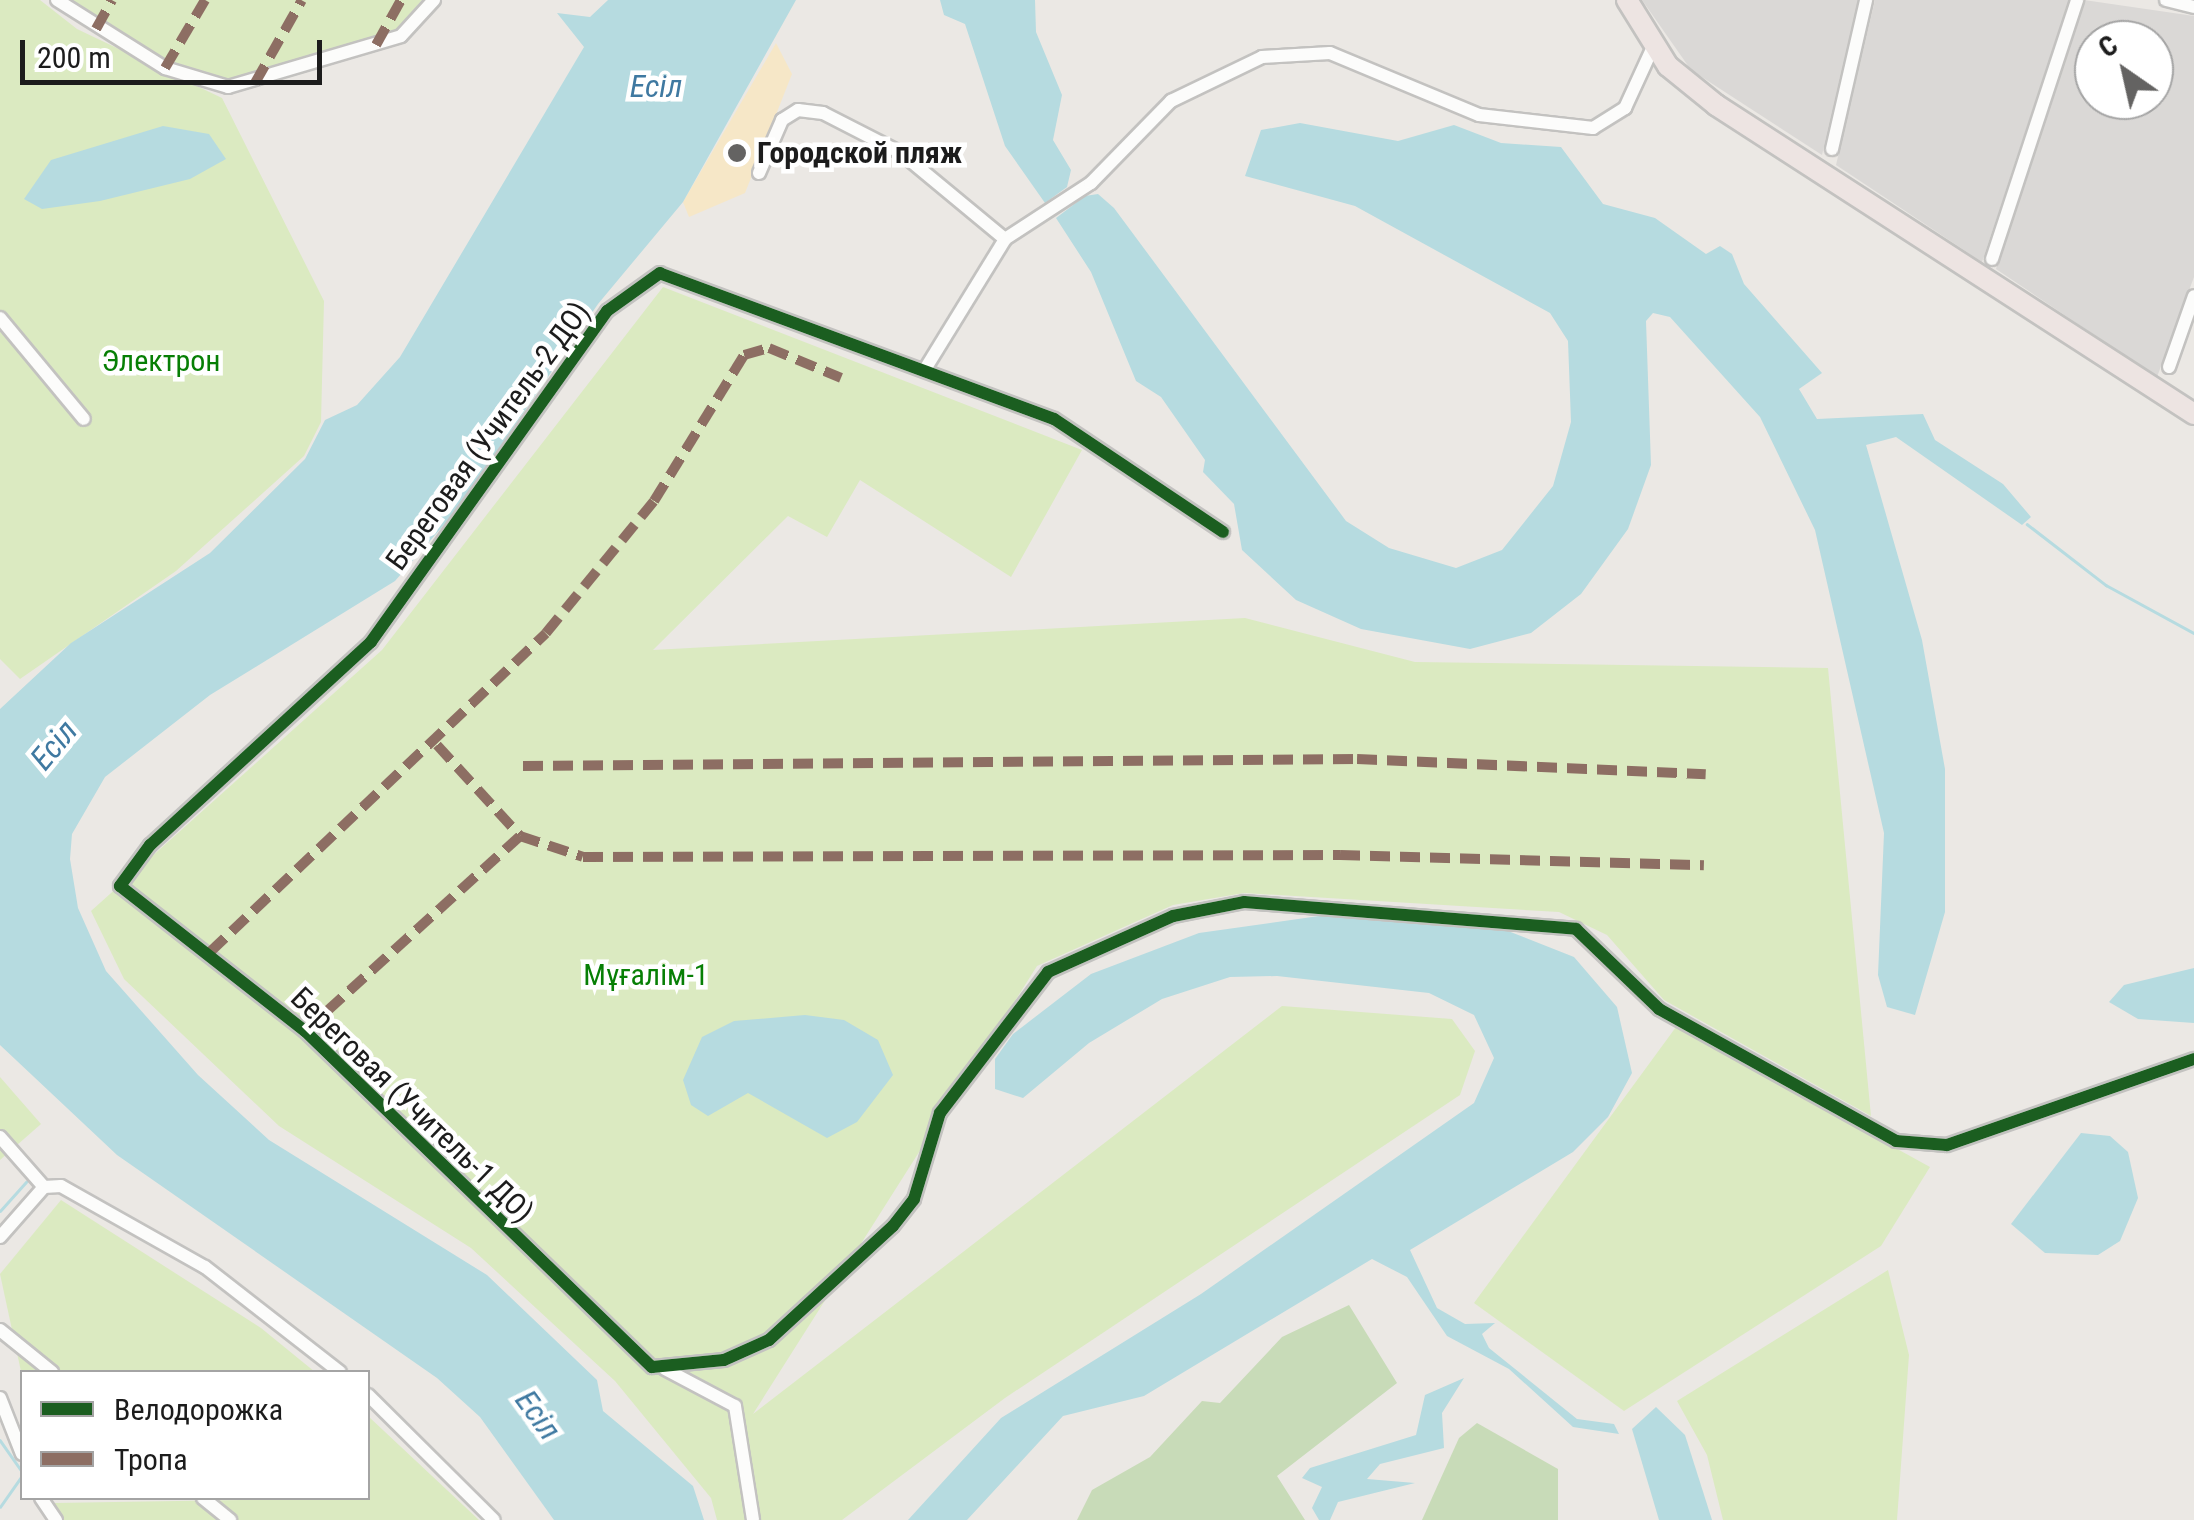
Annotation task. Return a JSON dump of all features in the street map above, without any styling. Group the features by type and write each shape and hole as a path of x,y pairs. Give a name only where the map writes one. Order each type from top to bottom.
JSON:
{"highway":[{"path":"1627,0 1668,66 2194,414"}],"street":[{"path":"57,0 165,68 228,87 401,36 434,0"},
{"path":"1832,149 1866,0"},
{"path":"1992,259 2077,0"},
{"path":"2166,0 2194,7"},
{"path":"1223,532 1054,419 927,366 1005,239 1091,183 1172,101 1262,57 1330,53 1479,115 1593,128 1618,118 1654,48"},
{"path":"758,173 782,120 798,110 822,113 901,152 1005,239"},
{"name":"Береговая (Учитель-2 ДО)","path":"371,642 607,311 660,273 927,366"},
{"path":"2169,368 2194,296"},
{"path":"0,318 84,418"},
{"name":"Береговая (Учитель-1 ДО)","path":"371,642 150,846 120,886 305,1031 655,1367"},
{"path":"655,1367 724,1360 768,1340 893,1226 914,1198 940,1113 1048,972 1173,916 1226,905 1576,929 1659,1009 1896,1140 1947,1145 2194,1059"},
{"path":"0,1137 44,1187"},
{"path":"0,1237 44,1187 62,1186 205,1266 337,1370"},
{"path":"0,1330 50,1370"},
{"path":"655,1367 700,1380 736,1406 753,1520"},
{"path":"370,1397 494,1520"},
{"path":"0,1398 20,1449"},
{"path":"205,1500 230,1520"}],"shaded area":[{"path":"1642,0 1858,0 1822,155 1691,70"},
{"path":"1875,0 2069,0 1982,262 1836,165"},
{"path":"2084,0 2194,16 2194,277 2157,377 1996,269 2074,31 2074,120 2174,120 2174,20 2077,20"}],"green space":[{"name":"Электрон","path":"0,0 40,0 77,29 222,98 324,301 321,422 304,456 176,571 20,679 0,659"},
{"path":"68,0 422,0 397,29 229,79 160,58"},
{"name":"Мұғалім-1","path":"663,287 1082,450 1011,577 860,480 827,537 788,516 653,650 1245,618 1415,662 1828,668 1871,1116 1664,1000 1607,935 1559,912 1244,893 1173,905 1037,966 753,1414 1282,1006 1452,1019 1475,1051 1460,1095 1005,1398 842,1520 717,1520 711,1498 615,1381 471,1248 279,1126 124,979 91,911 382,650"},
{"path":"1676,1027 1930,1167 1881,1246 1624,1411 1474,1303"},
{"path":"0,1077 41,1124 0,1160"},
{"path":"61,1200 261,1328 313,1370 21,1370 0,1274"},
{"path":"1888,1270 1909,1355 1897,1520 1723,1520 1707,1455 1677,1401"},
{"path":"1349,1305 1397,1383 1277,1476 1305,1520 1077,1520 1092,1490 1150,1457 1202,1401 1220,1403 1282,1337"},
{"path":"370,1418 479,1520 63,1520 53,1503 370,1500"},
{"path":"1477,1423 1558,1469 1558,1520 1422,1520 1459,1438"}],"sand":[{"name":"Городской пляж","path":"776,43 792,74 745,193 689,217 683,202"}],"water":[{"name":"Есіл","path":"608,0 796,0 683,202 598,304 456,511 395,581 210,695 105,777 72,834 70,859 78,908 106,971 198,1075 269,1140 487,1275 597,1380 603,1411 693,1486 704,1520 554,1520 480,1417 437,1378 117,1155 0,1045 0,709 71,643 210,553 305,459 325,420 357,405 400,357 584,47 557,13 590,17"},
{"path":"940,0 1035,0 1036,32 1062,95 1053,140 1071,170 1067,187 1045,203 1005,146 965,24 944,15"},
{"path":"1300,123 1398,141 1454,125 1501,143 1561,147 1603,204 1655,218 1706,254 1720,246 1732,254 1744,284 1822,373 1799,389 1817,419 1923,414 1935,440 2003,484 2031,517 2022,525 1896,437 1866,445 1922,640 1945,769 1945,912 1915,1015 1887,1007 1878,975 1884,833 1815,530 1760,417 1670,317 1653,313 1646,321 1651,465 1628,529 1581,594 1531,633 1470,649 1361,629 1296,600 1242,550 1234,504 1203,472 1205,460 1161,397 1136,381 1091,272 1056,218 1085,196 1098,194 1114,208 1346,521 1389,548 1456,568 1502,550 1553,486 1571,422 1568,341 1550,313 1355,206 1245,176 1261,130"},
{"path":"163,126 209,134 226,159 190,179 100,201 42,209 24,199 51,160"},
{"path":"1319,916 1508,931 1574,957 1617,1007 1632,1073 1608,1117 1573,1152 1410,1250 1437,1308 1465,1324 1495,1323 1482,1334 1489,1348 1577,1419 1614,1424 1619,1434 1573,1427 1509,1369 1447,1336 1407,1277 1372,1259 1144,1396 1063,1416 967,1520 908,1520 1001,1418 1201,1294 1474,1103 1494,1058 1474,1015 1429,993 1277,976 1230,977 1162,999 1089,1043 1023,1098 995,1089 995,1059 1013,1034 1091,974 1199,933"},
{"path":"2194,968 2194,1023 2138,1019 2109,1002 2124,985"},
{"path":"805,1015 844,1020 878,1040 893,1075 857,1122 827,1138 748,1093 708,1116 691,1105 683,1080 702,1037 734,1021"},
{"path":"2081,1133 2110,1136 2128,1152 2138,1198 2120,1241 2098,1255 2045,1253 2011,1224"},
{"path":"1464,1378 1442,1413 1444,1448 1380,1464 1367,1479 1415,1483 1338,1502 1330,1520 1319,1520 1312,1508 1322,1487 1302,1478 1310,1468 1416,1435 1425,1395"},
{"path":"1656,1407 1685,1435 1712,1520 1659,1520 1632,1429"}],"waterway":[{"path":"2027,524 2106,585 2194,633"},
{"path":"0,1211 26,1182"},
{"path":"0,1440 20,1469"},
{"path":"0,1507 20,1478"}],"marked path":[{"path":"96,29 112,0"},
{"path":"165,68 205,0"},
{"path":"255,83 302,0"},
{"path":"376,45 401,0"},
{"path":"210,952 546,633 654,501 744,355 769,348 841,378"},
{"path":"437,745 520,836 583,857 1340,855 1704,865"},
{"path":"523,766 1357,759 1706,774"},
{"path":"305,1031 520,836"}],"cycle path":[{"path":"1223,532 1054,419 660,273 607,311 371,642 150,845 120,886 305,1031 652,1367 724,1360 769,1340 893,1226 914,1199 940,1113 1048,972 1173,916 1244,902 1576,929 1659,1009 1896,1141 1947,1145 2194,1059"}],"place":[{"name":"Городской пляж","path":"737,153"}]}
